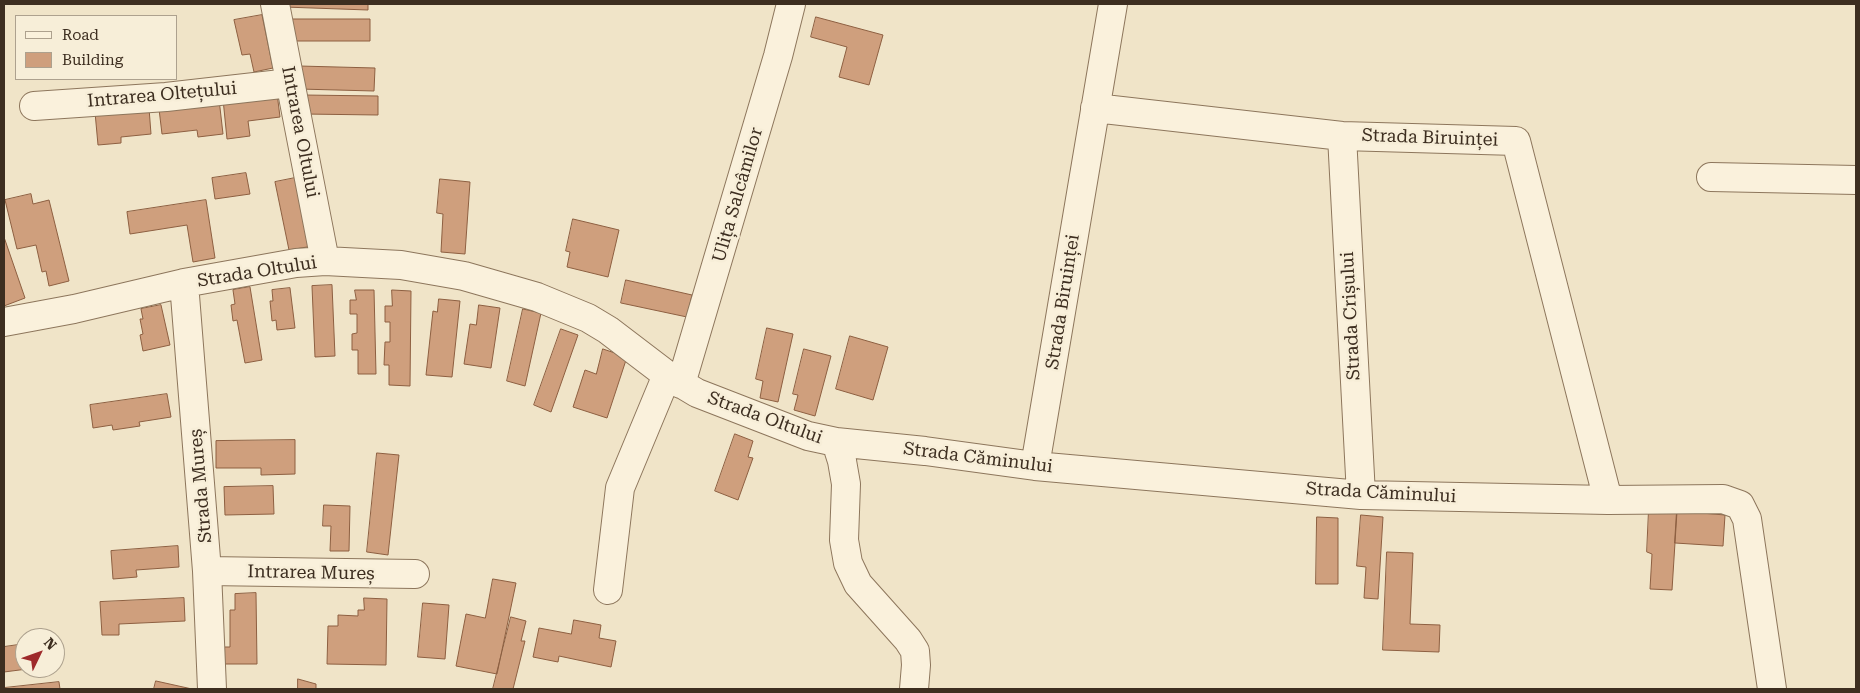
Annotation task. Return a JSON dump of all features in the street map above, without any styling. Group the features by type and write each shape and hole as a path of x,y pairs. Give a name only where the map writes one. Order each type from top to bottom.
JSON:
{"street":[{"name":"Intrarea Oltului","path":"275,4 325,261"},
{"name":"Ulița Salcâmilor","path":"674,380 723,247 791,4"},
{"name":"Strada Biruinței","path":"1035,466 1113,4"},
{"name":"Intrarea Oltețului","path":"34,106 166,97 290,83"},
{"name":"Strada Biruinței","path":"1095,108 1342,136 1516,141 1608,500"},
{"name":"Strada Crișului","path":"1342,136 1361,495"},
{"path":"1711,177 1856,180"},
{"name":"Strada Oltului","path":"4,322 74,309 184,283 296,263 325,261 401,265 464,276 537,297 588,318 608,330 674,380 697,393 808,436 836,442 846,484 844,540 848,563 858,584 908,640 915,651 914,689"},
{"name":"Strada Mureș","path":"184,283 208,571 212,689"},
{"path":"608,590 620,488 674,380"},
{"name":"Strada Căminului","path":"836,442 924,451 1035,466 1361,495 1608,500 1723,499 1740,505 1748,519 1772,689"},
{"name":"Intrarea Mureș","path":"208,571 415,574"}],"building":[{"path":"284,4 368,4 368,10 284,7"},
{"path":"262,15 273,68 254,72 250,54 242,55 234,20"},
{"path":"816,17 883,35 869,85 839,77 847,47 811,37"},
{"path":"287,19 370,19 370,41 287,41"},
{"path":"299,66 375,68 374,91 299,89"},
{"path":"277,93 280,117 248,121 250,136 227,139 223,99"},
{"path":"303,95 378,96 378,115 303,114"},
{"path":"219,99 223,134 198,137 197,130 162,134 159,109"},
{"path":"149,108 151,134 121,137 121,143 98,145 95,112"},
{"path":"246,173 250,194 215,199 212,178"},
{"path":"300,177 313,246 289,250 275,182"},
{"path":"440,179 470,182 465,254 441,252 443,214 437,213"},
{"path":"31,194 33,204 49,200 69,281 49,286 46,271 42,272 36,245 17,249 5,200"},
{"path":"206,200 215,258 193,262 187,225 130,234 127,212"},
{"path":"573,219 619,230 608,277 567,267 570,252 566,251"},
{"path":"4,237 25,298 4,306"},
{"path":"626,280 692,295 687,317 621,303"},
{"path":"332,285 335,356 315,357 312,286"},
{"path":"250,287 262,360 245,363 237,320 233,321 231,305 235,304 233,290"},
{"path":"290,288 295,328 277,330 276,320 272,321 270,301 273,301 272,290"},
{"path":"355,290 374,290 376,374 358,374 358,350 352,350 352,334 357,333 357,314 350,314 350,300 356,300"},
{"path":"392,290 411,291 410,386 389,385 389,365 384,365 385,342 390,342 390,322 385,322 385,306 392,306"},
{"path":"439,299 460,301 452,377 426,375 433,311 437,312"},
{"path":"161,305 170,345 143,351 140,335 143,334 140,319 143,319 141,309"},
{"path":"479,305 500,308 491,368 464,364 470,324 476,325"},
{"path":"523,309 541,313 525,386 507,381"},
{"path":"767,328 793,334 778,402 760,398 763,381 756,379"},
{"path":"561,329 578,335 551,412 534,405"},
{"path":"850,336 888,347 873,400 836,389"},
{"path":"603,349 627,357 607,418 573,407 585,370 596,374"},
{"path":"804,349 831,356 815,416 794,410 798,395 793,394"},
{"path":"167,394 171,417 139,422 140,426 113,430 112,425 93,428 90,405"},
{"path":"735,434 753,441 748,457 753,458 738,500 715,491"},
{"path":"295,440 295,474 261,475 261,468 216,468 216,441"},
{"path":"377,453 399,455 388,555 367,552"},
{"path":"273,486 274,514 225,515 224,487"},
{"path":"324,505 350,506 349,551 330,551 331,526 323,526"},
{"path":"1649,509 1677,511 1672,590 1650,589 1652,554 1647,552"},
{"path":"1677,511 1725,515 1723,546 1675,543"},
{"path":"1361,515 1383,517 1378,599 1364,598 1366,567 1357,566"},
{"path":"1317,517 1338,518 1338,584 1316,584"},
{"path":"178,546 179,567 136,570 137,577 113,579 111,551"},
{"path":"1387,552 1413,553 1410,624 1440,625 1439,652 1383,650"},
{"path":"493,579 516,583 497,674 456,666 466,614 485,618"},
{"path":"256,593 257,664 217,664 217,647 230,647 230,610 235,610 235,594"},
{"path":"184,598 185,621 119,624 119,635 102,635 100,602"},
{"path":"364,598 387,599 386,665 327,664 328,626 338,626 338,615 358,616 358,610 364,610"},
{"path":"423,603 449,605 445,659 418,657"},
{"path":"511,617 526,621 521,641 525,641 513,689 493,689"},
{"path":"574,620 601,625 599,638 616,641 611,667 559,656 558,662 533,657 539,628 571,634"},
{"path":"15,645 15,671 4,672 4,647"},
{"path":"298,679 316,684 316,689 298,689"},
{"path":"156,681 192,689 154,689"},
{"path":"59,682 60,689 4,689 4,688"}]}
